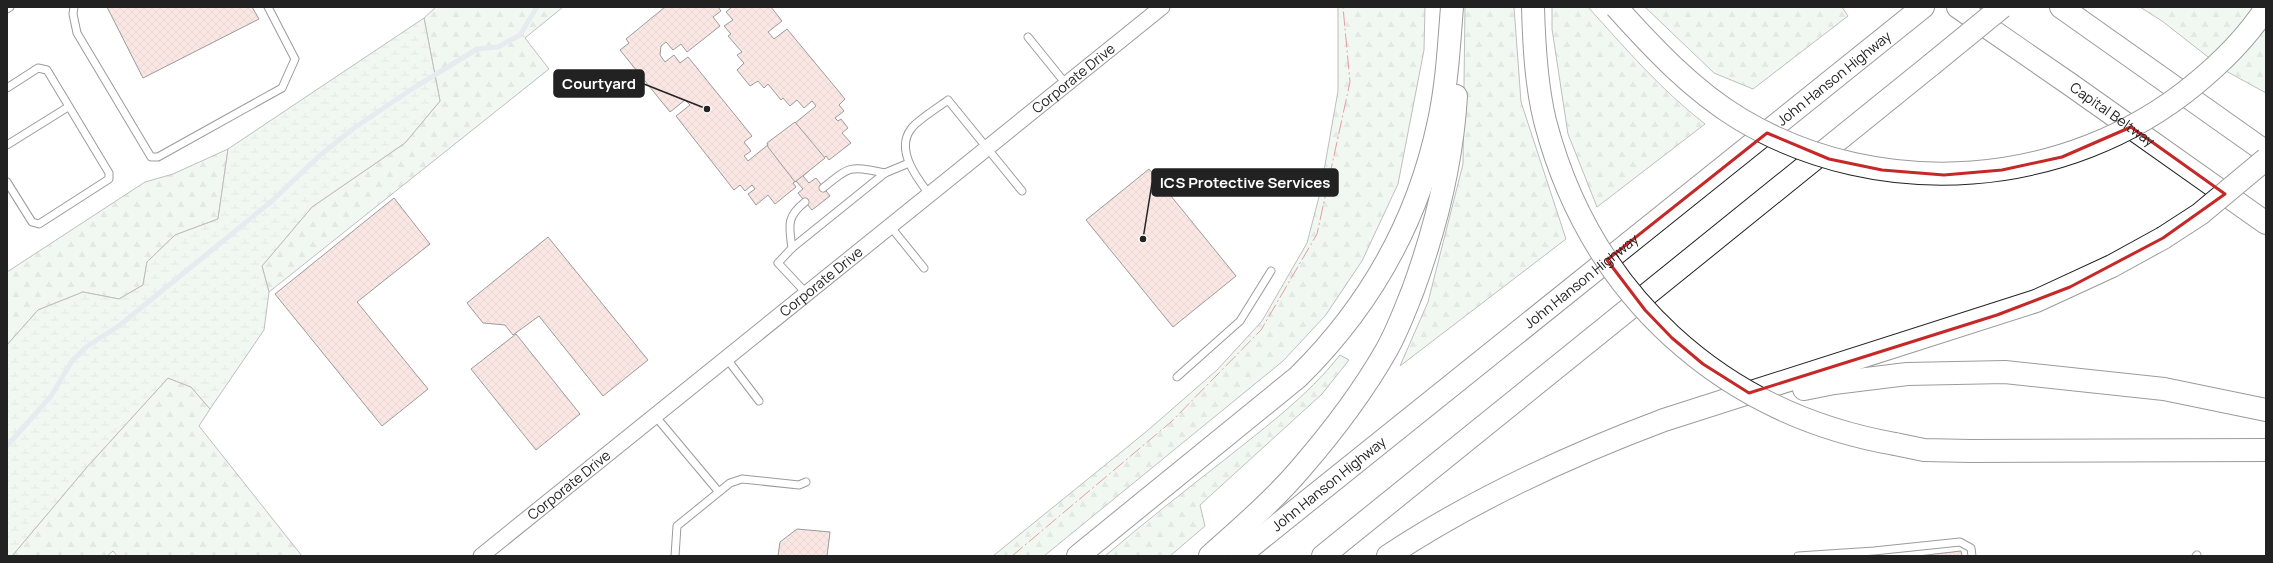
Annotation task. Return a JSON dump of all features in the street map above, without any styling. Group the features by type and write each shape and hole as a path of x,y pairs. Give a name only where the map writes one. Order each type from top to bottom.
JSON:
{"highway":[{"path":"1078,556 1298,377 1328,348 1354,315 1397,244 1415,204 1428,165 1439,121 1452,7"},
{"path":"1210,556 1260,511 1300,469 1332,430 1364,387 1387,349 1405,310 1438,214 1447,173 1454,128 1457,77 1452,7"},
{"path":"1533,7 1534,58 1545,121 1559,166 1596,244 1620,280 1645,310 1672,338 1703,364 1737,387 1817,425 1862,438 1924,450 2266,450"},
{"path":"1616,7 1652,46 1699,90 1740,119 1780,140 1836,160 1882,170 1944,175 2002,170 2062,157 2118,134 2168,106 2210,72 2240,41 2266,8"},
{"name":"John Hanson Highway","path":"1239,556 1923,7"},
{"name":"Capital Beltway","path":"1958,7 2072,85 2266,223"},
{"path":"1323,556 2002,7"},
{"path":"2062,7 2266,152"},
{"path":"1388,556 1465,510 1556,464 1664,420 2036,301 2112,266 2163,238 2200,214 2266,159"},
{"path":"1664,420 1834,383 1907,374 2005,372 2164,389 2266,410"}],"street":[{"name":"Corporate Drive","path":"481,556 656,417 986,147 1162,7"}],"lane":[{"path":"74,7 73,14 77,33 151,158 158,156 282,88 295,59 268,7"},
{"path":"1028,37 1066,84"},
{"path":"7,88 38,68 47,70 109,173 109,179 39,224 32,222 7,182"},
{"path":"929,194 912,172 909,163 907,142 910,129 948,100 1022,191"},
{"path":"7,145 68,107"},
{"path":"807,294 778,263 792,248 885,173 909,163"},
{"path":"823,188 843,171 854,167 885,173"},
{"path":"792,248 789,228 791,216 805,202"},
{"path":"890,226 924,268"},
{"path":"1177,377 1240,321 1271,272"},
{"path":"727,359 759,401"},
{"path":"656,417 718,491"},
{"path":"675,556 677,526 718,491 730,483 742,480 799,485 806,482"},
{"path":"1798,556 1874,551 1960,542 1971,548 1972,556"}],"highlighted area":[{"path":"2131,127 2225,194 2163,238 2070,287 1997,315 1749,393 1703,364 1672,338 1645,310 1607,260 1767,133 1829,159 1882,170 1944,175 2002,170 2062,157"}],"green space":[{"path":"436,7 563,7 525,38 549,69 269,292 262,266 312,207 405,143 440,101 424,18"},
{"path":"1338,7 1425,7 1424,50 1398,184 1362,261 1325,316 1283,361 1044,556 993,556 1147,431 1217,370 1262,321 1307,243 1320,193 1338,91"},
{"path":"1465,7 1514,7 1521,102 1566,239 1400,366 1428,302 1463,164"},
{"path":"1552,7 1588,7 1658,83 1705,124 1597,207 1568,134 1552,29"},
{"path":"1645,7 1842,7 1848,16 1753,89 1714,73"},
{"path":"2140,7 2266,7 2266,93 2226,71 2162,21"},
{"path":"424,18 440,101 405,143 312,207 262,266 269,292 264,330 210,409 191,387 168,378 87,467 12,556 7,556 7,345 38,310 83,292 119,299 143,285 147,262 175,235 218,219 228,149"},
{"path":"228,149 218,219 175,235 147,262 143,285 119,299 83,292 38,310 7,345 7,272 145,182 173,174"},
{"path":"1340,355 1349,360 1322,394 1200,505 1205,526 1170,556 1105,556 1284,411 1314,385"},
{"path":"168,378 191,387 210,409 199,426 302,556 117,556 113,551 107,556 12,556 87,467"}],"building":[{"path":"107,7 252,7 259,19 143,78"},
{"path":"665,7 718,7 721,11 713,17 720,26 687,52 681,44 673,50 666,42 661,46 660,55 665,62 674,55 680,63 688,57 752,136 744,142 751,151 744,156 748,161 816,106 812,101 804,108 797,100 790,106 783,98 781,100 768,84 764,88 758,81 750,86 737,70 744,63 737,55 742,52 728,36 731,34 724,26 733,20 726,12 732,7 771,7 782,21 768,32 774,39 787,29 845,99 839,105 844,111 835,118 838,121 841,119 848,128 842,133 851,143 829,160 826,156 803,176 809,183 816,178 830,196 812,210 798,193 803,189 796,181 793,183 796,187 775,204 768,195 756,205 748,194 755,189 752,185 745,191 740,185 734,190 676,116 690,105 685,100 670,112 620,50 629,43 626,39"},
{"path":"795,122 825,158 795,182 768,147 767,143"},
{"path":"1149,169 1236,276 1173,327 1086,220"},
{"path":"394,198 430,244 357,302 428,389 382,426 275,294"},
{"path":"548,237 648,360 603,396 539,316 513,335 505,325 483,323 467,303"},
{"path":"516,334 580,414 536,450 471,369"},
{"path":"797,529 830,532 827,556 778,556 780,542"},
{"path":"1961,551 1962,556 1918,556"}],"waterway":[{"path":"7,446 51,396 72,361 86,347 120,325 272,201 317,158 354,128 412,89 477,49 498,47 520,35 537,7"}],"power":[{"path":"1012,556 1171,422 1261,330 1317,234 1350,82 1343,7"}],"place":[{"name":"Courtyard","path":"707,109"},
{"name":"ICS Protective Services","path":"1143,239"}]}
